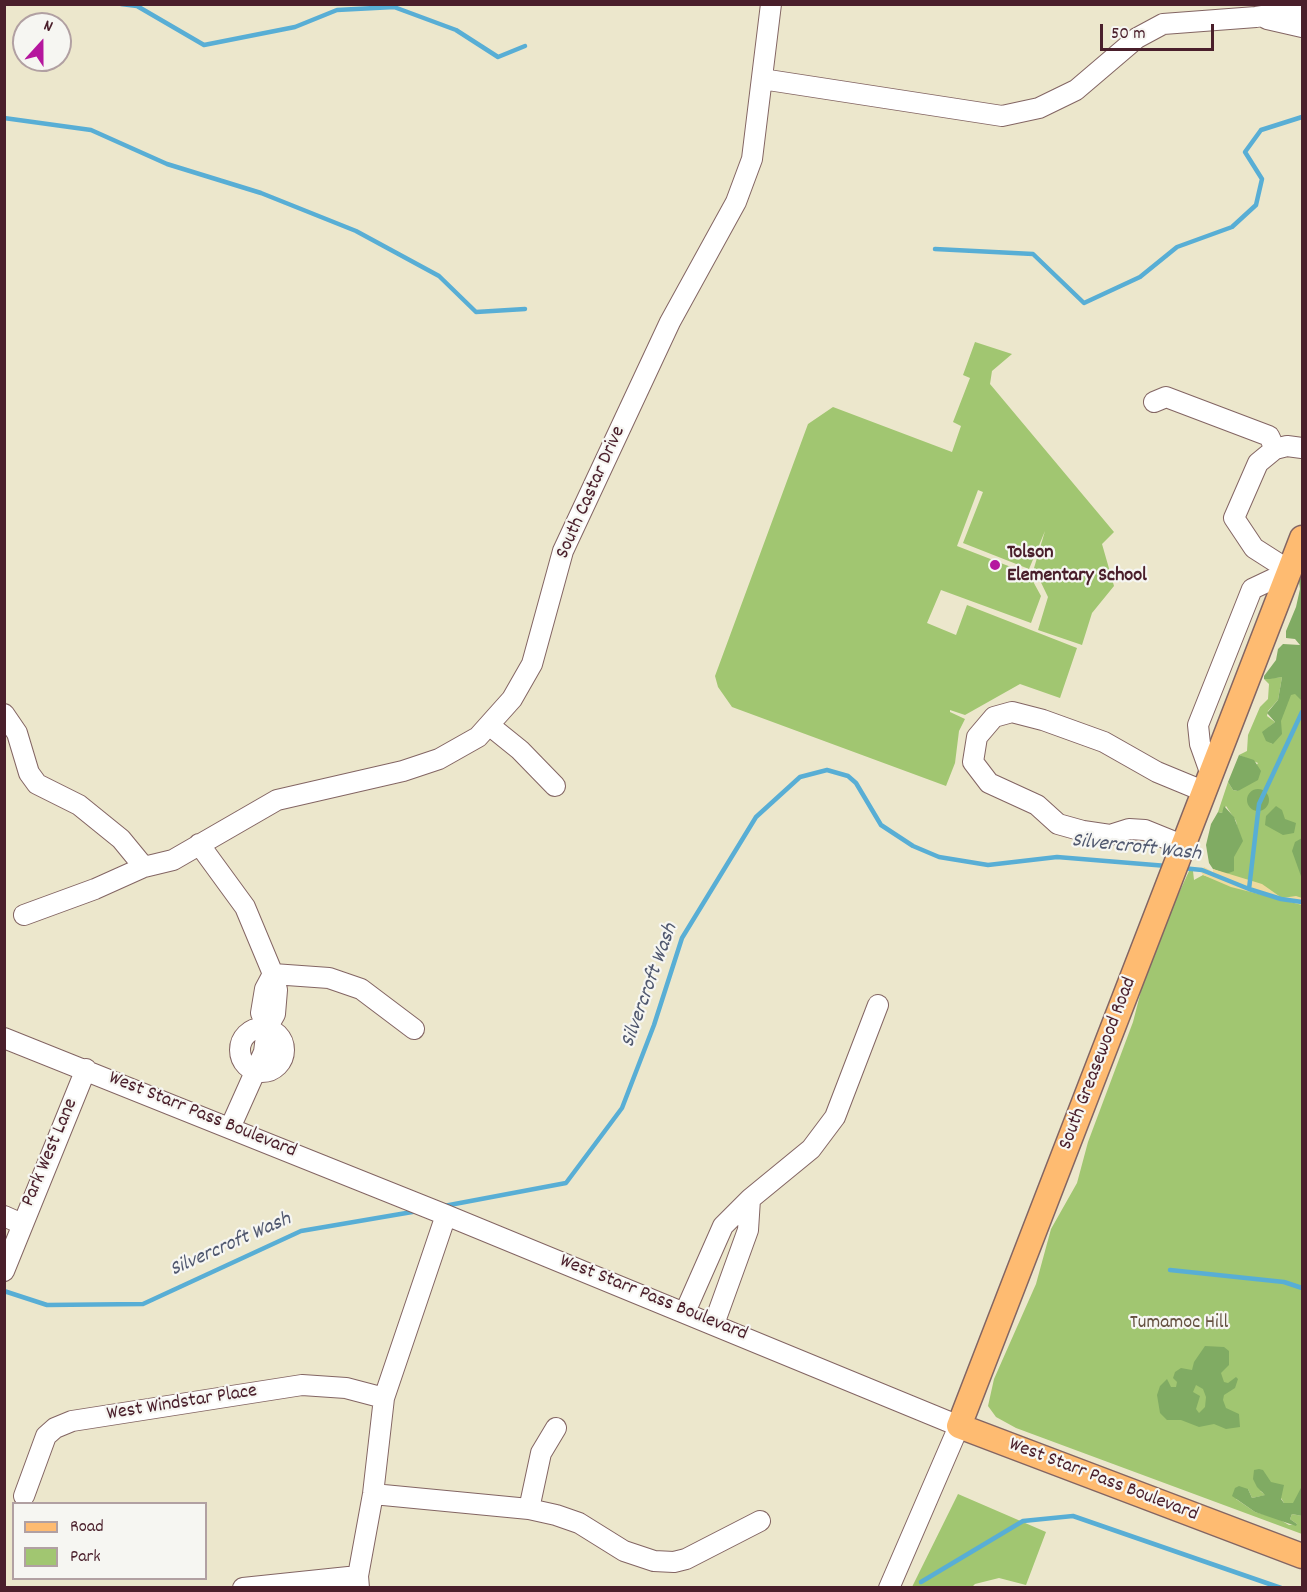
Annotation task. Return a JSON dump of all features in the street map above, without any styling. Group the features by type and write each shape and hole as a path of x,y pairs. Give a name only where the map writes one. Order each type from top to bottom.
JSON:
{"main road":[{"name":"South Greasewood Road","path":"958,1426 1302,538"},
{"name":"West Starr Pass Boulevard","path":"958,1426 1302,1556"}],"street":[{"name":"South Castar Drive","path":"24,915 95,889 144,867 173,860 277,800 403,771 439,759 478,737 512,699 532,664 563,551 670,322 736,202 752,159 771,4"},
{"path":"762,79 1002,116 1039,108 1076,90 1137,38 1163,24 1256,17 1302,10"},
{"path":"1256,17 1302,27"},
{"path":"1154,402 1166,397 1269,436 1275,449"},
{"path":"1290,571 1254,548 1234,518 1258,463 1275,449 1287,446 1302,448"},
{"path":"1182,844 1145,830 1129,829 1110,835 1058,824 1037,805 989,783 974,762 977,738 994,717 1012,712 1043,720 1104,742 1157,772 1207,782"},
{"path":"4,714 16,733 30,773 37,784 79,805 121,839 144,867"},
{"path":"489,725 520,750 555,786"},
{"path":"199,844 246,907 273,974 277,990 275,1014 267,1028 264,1052 230,1128"},
{"path":"273,974 329,978 361,989 414,1029"},
{"path":"685,1312 723,1226 750,1199 811,1149 835,1116 878,1005"},
{"name":"West Starr Pass Boulevard","path":"4,1038 86,1069 685,1312 958,1426"},
{"name":"Park West Lane","path":"4,1271 13,1220 86,1069"},
{"path":"714,1324 748,1230 750,1199"},
{"path":"243,1587 359,1582 373,1494 384,1398 446,1215"},
{"path":"712,1248 738,1256"},
{"name":"West Windstar Place","path":"24,1496 52,1424 302,1385 346,1388 384,1398"},
{"name":"South Greasewood Road","path":"890,1587 958,1426"},
{"path":"529,1509 541,1453 556,1428"},
{"path":"373,1494 529,1509 579,1523 624,1551 654,1561 674,1562 686,1559 760,1521"}],"green space":[{"path":"975,342 1012,354 992,371 990,384 1114,532 1102,544 1114,586 1092,613 1082,645 1038,630 1048,597 1034,568 1045,531 1029,569 963,543 983,492 978,490 957,546 1029,574 1041,596 1031,623 941,590 927,623 956,635 967,605 1077,648 1060,698 1020,684 965,715 950,710 965,719 959,731 955,763 946,786 732,707 718,687 715,676 808,424 833,407 952,452 961,426 953,422 970,378 963,375"},
{"path":"1302,577 1302,701 1295,694 1291,695 1281,721 1282,734 1273,744 1266,741 1262,732 1275,722 1267,713 1278,700 1282,677 1264,679 1264,676 1276,660 1278,649 1283,644 1300,645 1295,639 1286,638 1286,631 1296,607 1300,589 1299,580"},
{"name":"Tumamoc Hill","path":"1302,663 1302,1507 1284,1503 1281,1498 1260,1491 1266,1495 1252,1498 1248,1489 1236,1499 1255,1512 1277,1518 1289,1525 1297,1524 1290,1519 1292,1514 1302,1516 1302,1534 1016,1428 996,1417 988,1406 994,1379 1036,1284 1051,1229 1077,1183 1088,1142 1133,1022 1143,983 1173,906 1189,871 1193,871 1194,880 1203,875 1218,880 1238,831 1236,821 1226,806 1222,813 1218,812 1228,782 1233,790 1238,791 1258,763 1239,755 1247,751 1248,735 1260,707 1268,699 1269,684 1264,679 1282,677 1278,700 1268,711 1267,716 1275,722 1269,727 1271,744"},
{"path":"1239,755 1254,760 1261,771 1258,780 1238,791 1233,790 1228,782"},
{"path":"1258,789 1266,792 1269,800 1266,808 1258,811 1250,808 1247,800 1250,792"},
{"path":"1224,806 1234,817 1243,841 1234,857 1234,871 1226,874 1213,869 1209,863 1206,845 1211,824 1218,812 1222,813"},
{"path":"1276,806 1282,810 1285,819 1296,823 1294,833 1283,835 1265,825 1266,816"},
{"path":"1302,838 1302,879 1292,851 1295,842"},
{"path":"1205,1346 1224,1347 1229,1351 1229,1365 1221,1373 1224,1382 1228,1383 1236,1377 1238,1379 1235,1388 1224,1395 1223,1400 1226,1408 1239,1414 1240,1427 1226,1429 1214,1424 1199,1427 1181,1420 1167,1420 1160,1413 1157,1395 1160,1386 1167,1379 1171,1387 1176,1387 1177,1382 1173,1378 1175,1372 1181,1368 1192,1370 1194,1362","holes":["1196,1385 1203,1389 1206,1397 1205,1407 1199,1413 1196,1409 1200,1396 1193,1392"]},
{"path":"1254,1470 1263,1470 1271,1482 1284,1485 1281,1499 1284,1503 1293,1503 1302,1486 1302,1516 1292,1514 1290,1519 1297,1524 1296,1526 1255,1512 1232,1496 1235,1488 1239,1486 1248,1489 1252,1498 1265,1495 1253,1479"},
{"path":"958,1494 1046,1532 1026,1585 999,1578 975,1584 972,1587 912,1587"}],"sand":[{"path":"1204,867 1213,872 1213,869 1262,884 1282,898 1296,896 1302,898 1302,905 1231,887 1203,875 1201,872"}],"waterway":[{"path":"121,4 137,6 204,45 295,27 337,10 394,7 456,30 498,57 525,46"},
{"path":"935,249 1033,254 1084,303 1140,277 1177,247 1232,227 1256,205 1262,179 1245,152 1261,130 1302,117"},
{"path":"4,118 91,130 167,164 261,193 356,231 439,276 476,312 525,309"},
{"path":"1249,889 1259,804 1302,712"},
{"name":"Silvercroft Wash","path":"444,1206 566,1183 622,1108 654,1025 682,938 756,817 800,777 827,770 848,776 856,783 881,825 913,846 939,857 988,865 1057,857 1167,866"},
{"name":"Silvercroft Wash","path":"1182,868 1202,870 1249,889 1281,899 1302,902"},
{"name":"Silvercroft Wash","path":"4,1291 47,1305 143,1304 301,1231 418,1211"},
{"path":"1170,1270 1284,1282 1302,1288"},
{"path":"921,1582 1023,1521 1073,1516 1281,1588"}],"place":[{"name":"Tolson Elementary School","path":"995,565"}]}
